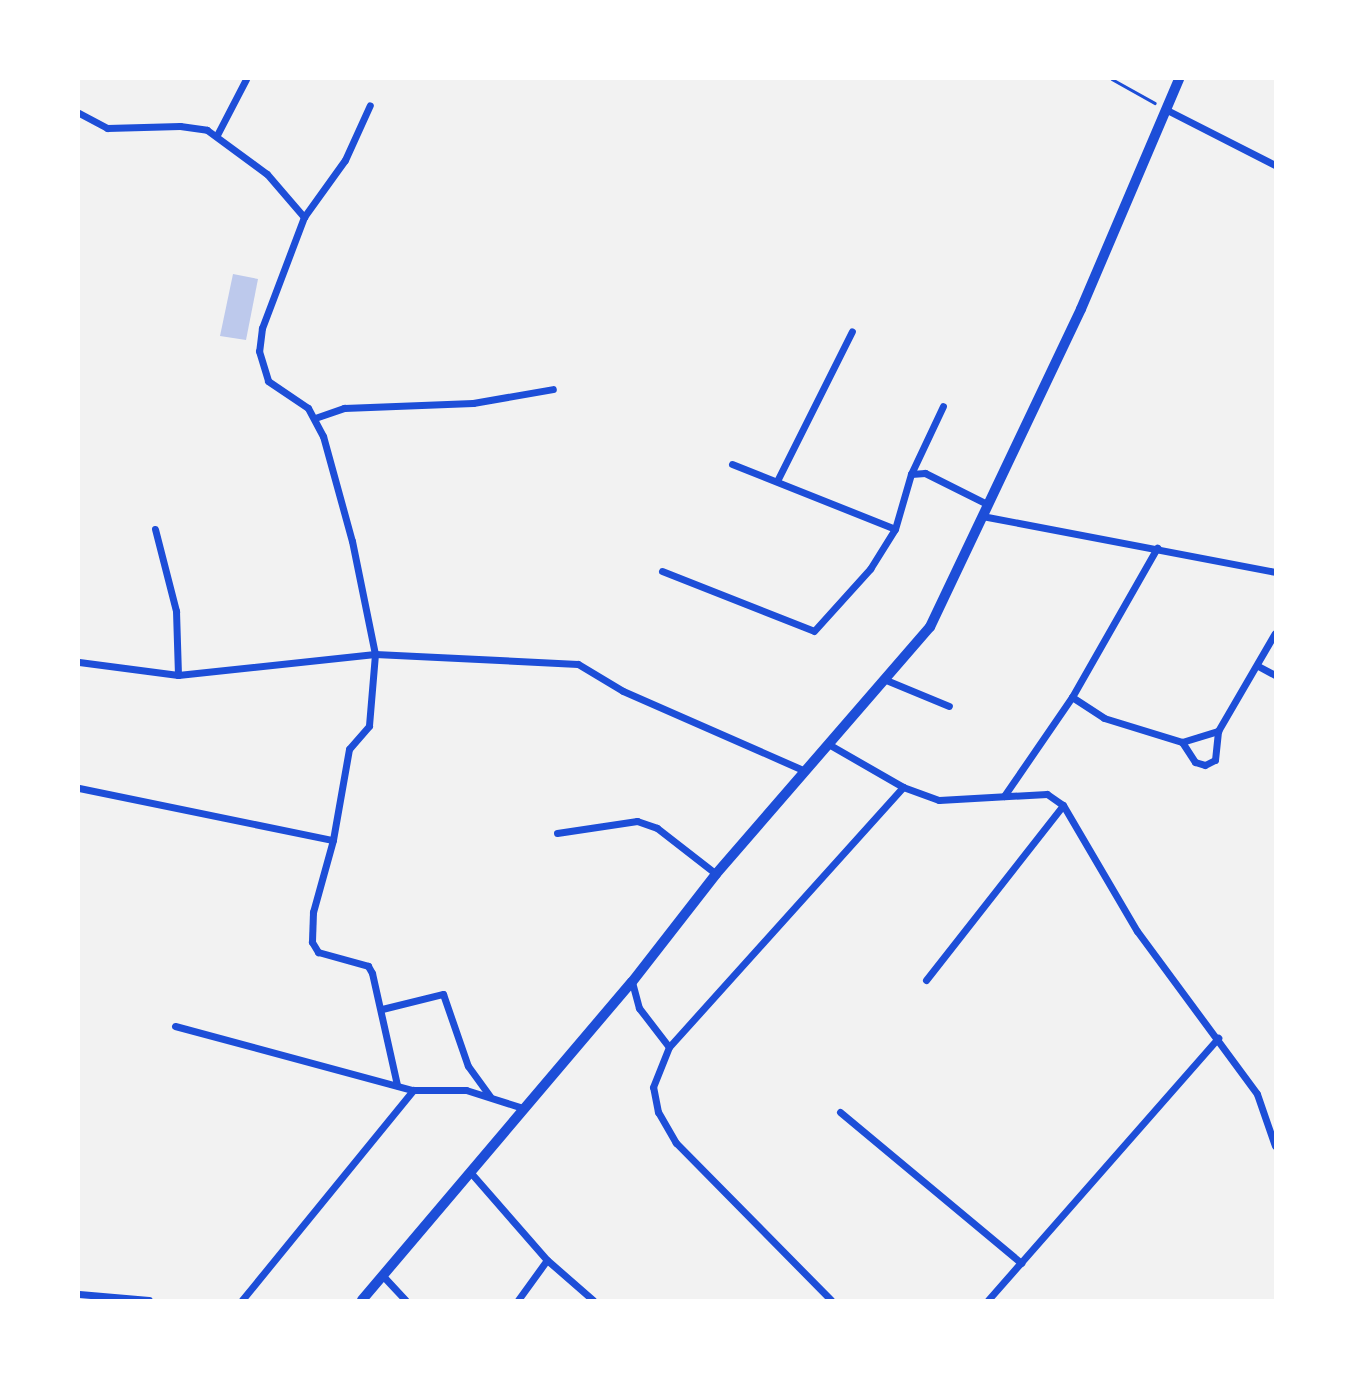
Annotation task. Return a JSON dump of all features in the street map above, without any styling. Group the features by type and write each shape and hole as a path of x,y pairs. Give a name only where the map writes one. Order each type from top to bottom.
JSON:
{"main road":[{"path":"362,1300 632,982 716,874 930,627 1081,309 1179,79"}],"street":[{"path":"217,135 246,79"},
{"path":"370,104 345,160 304,216 262,328 259,351 268,381 308,408 333,464 375,654 369,726 349,748 333,840 313,912 314,948 368,966 382,1009 397,1084"},
{"path":"1165,108 1275,165"},
{"path":"79,113 107,128 196,127 217,135 282,187 304,216"},
{"path":"778,479 852,331"},
{"path":"314,418 344,408 472,403 553,389"},
{"path":"662,571 814,631 870,569 895,529 911,474 943,406"},
{"path":"733,464 778,479 895,529"},
{"path":"911,474 925,473 987,505"},
{"path":"982,516 1275,572"},
{"path":"155,529 176,611 178,675"},
{"path":"1004,796 1072,697 1157,548"},
{"path":"1182,741 1195,762 1205,765 1215,760 1218,731 1275,633"},
{"path":"79,662 178,675 375,654 578,664 624,691 804,771"},
{"path":"1258,666 1275,675"},
{"path":"886,680 949,706"},
{"path":"1072,697 1104,719 1182,741 1218,731"},
{"path":"830,745 903,787 939,800 1047,794 1063,805 1137,931 1257,1094 1275,1146"},
{"path":"831,1300 666,1129 653,1087 669,1047 903,787"},
{"path":"79,788 333,840"},
{"path":"926,980 1063,805"},
{"path":"557,833 637,821 657,828 716,874"},
{"path":"632,982 639,1008 669,1047"},
{"path":"382,1009 443,994 468,1066 490,1096"},
{"path":"174,1026 413,1090 443,1088 490,1096 523,1108"},
{"path":"988,1300 1218,1038"},
{"path":"243,1300 413,1090"},
{"path":"840,1112 1021,1263"},
{"path":"471,1173 547,1260 593,1300"},
{"path":"518,1300 547,1260"},
{"path":"383,1276 405,1300"},
{"path":"79,1294 149,1300"}],"path":[{"path":"1112,79 1165,108"}],"building":[{"path":"233,274 258,279 246,340 220,336"}]}
